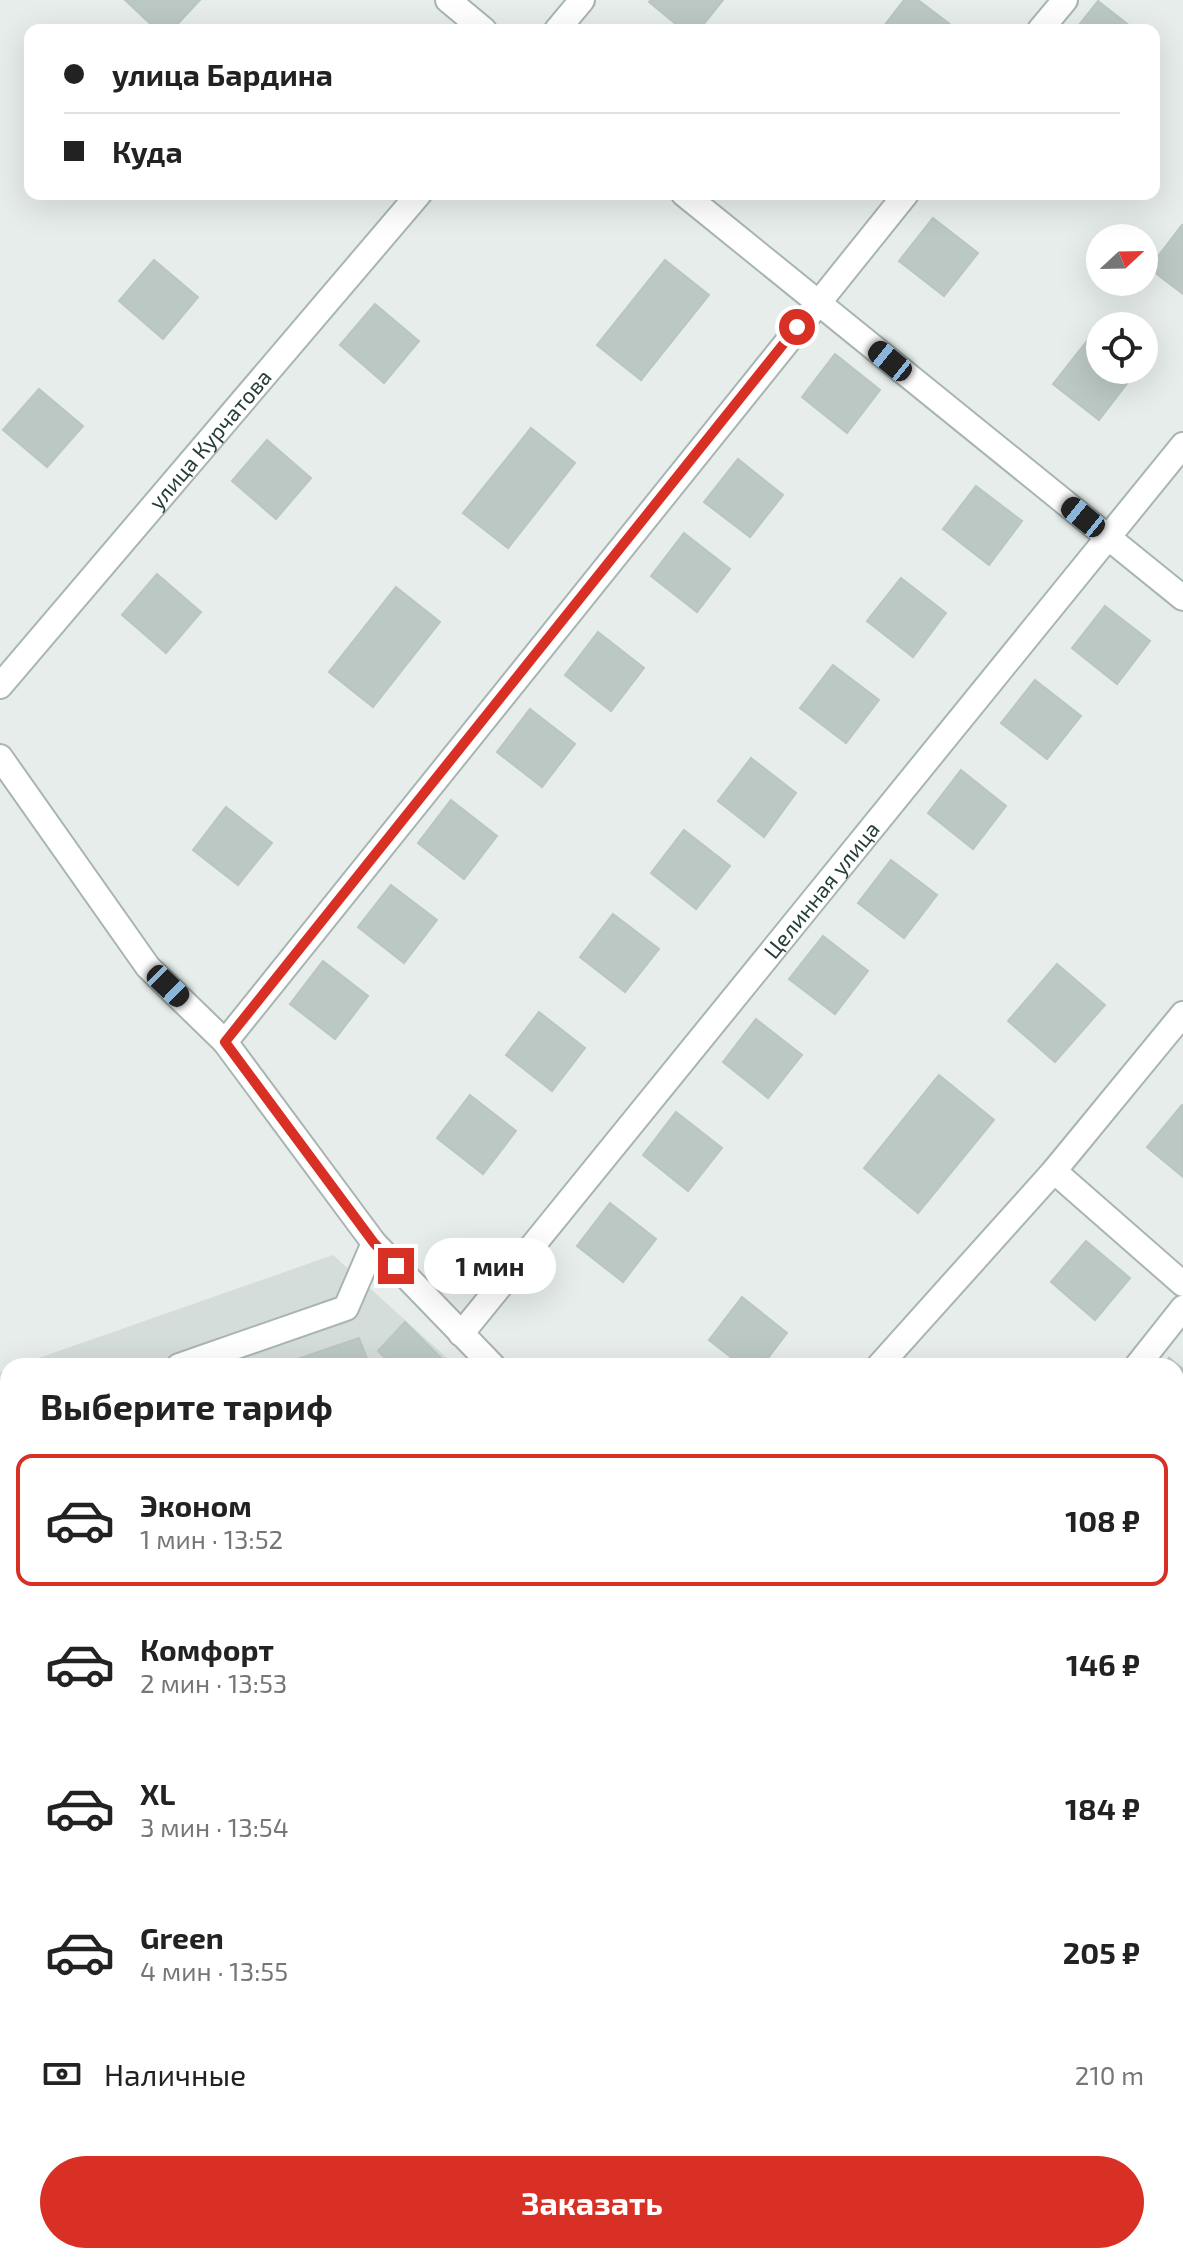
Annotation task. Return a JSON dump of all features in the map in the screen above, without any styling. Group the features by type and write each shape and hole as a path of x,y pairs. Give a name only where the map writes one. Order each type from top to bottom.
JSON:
{"street":[{"path":"448,0 477,24"},
{"path":"562,24 582,0"},
{"path":"1045,24 1065,0"},
{"name":"улица Курчатова","path":"0,686 414,200"},
{"path":"691,200 1183,598"},
{"path":"225,1042 901,200"},
{"name":"Целинная улица","path":"461,1334 1183,445"},
{"path":"0,757 148,967 225,1042 374,1243 485,1358"},
{"path":"886,1358 1054,1171 1183,1014"},
{"path":"1054,1171 1183,1284"},
{"path":"202,1358 346,1308 374,1243"},
{"path":"1143,1358 1183,1308"}],"shaded area":[{"path":"333,1255 447,1358 39,1358"}],"building":[{"path":"125,0 200,0 178,24 151,24"},
{"path":"723,0 704,24 676,24 649,2"},
{"path":"904,0 918,0 950,24 886,24"},
{"path":"1098,1 1127,24 1080,24"},
{"path":"933,218 978,253 944,296 899,261"},
{"path":"1182,225 1183,294 1158,275 1158,256"},
{"path":"154,260 198,297 163,339 119,301"},
{"path":"665,260 709,295 641,380 597,345"},
{"path":"375,304 419,341 384,383 340,345"},
{"path":"1086,342 1086,384 1127,384 1099,420 1053,384"},
{"path":"835,354 880,390 847,433 802,397"},
{"path":"39,389 83,426 47,467 3,430"},
{"path":"531,428 575,463 508,548 463,513"},
{"path":"267,440 311,478 276,519 232,481"},
{"path":"738,459 783,495 750,537 704,502"},
{"path":"976,486 1022,521 989,565 943,529"},
{"path":"684,533 730,569 697,612 651,576"},
{"path":"157,574 201,612 166,653 122,615"},
{"path":"901,578 946,613 913,657 867,621"},
{"path":"396,587 440,622 373,707 329,672"},
{"path":"1105,606 1150,641 1117,684 1072,648"},
{"path":"598,632 644,668 611,711 565,675"},
{"path":"833,665 879,700 846,743 800,708"},
{"path":"1035,680 1081,716 1047,759 1001,723"},
{"path":"530,709 575,744 542,787 497,752"},
{"path":"751,758 796,793 764,837 718,801"},
{"path":"961,770 1006,806 973,849 928,813"},
{"path":"451,800 497,836 464,879 418,843"},
{"path":"226,807 272,843 238,885 193,850"},
{"path":"684,830 730,866 696,909 651,873"},
{"path":"891,860 937,895 904,938 858,903"},
{"path":"391,885 437,920 404,963 358,927"},
{"path":"613,914 659,949 625,992 580,957"},
{"path":"823,936 868,971 835,1014 789,979"},
{"path":"323,961 368,996 335,1039 290,1004"},
{"path":"1057,964 1105,1005 1055,1062 1008,1021"},
{"path":"539,1012 585,1048 552,1091 506,1055"},
{"path":"756,1019 802,1055 768,1098 723,1062"},
{"path":"939,1075 994,1120 918,1213 864,1168"},
{"path":"470,1095 516,1131 483,1174 437,1138"},
{"path":"1183,1106 1183,1177 1147,1147"},
{"path":"676,1112 722,1148 688,1191 643,1155"},
{"path":"610,1203 656,1239 623,1282 577,1246"},
{"path":"1086,1241 1130,1278 1095,1320 1051,1282"},
{"path":"742,1297 787,1333 768,1358 732,1358 709,1340"},
{"path":"405,1322 441,1358 385,1358 378,1351"},
{"path":"359,1338 367,1358 300,1358"}],"route":[{"path":"396,1266 374,1243 225,1042 797,327"}]}
